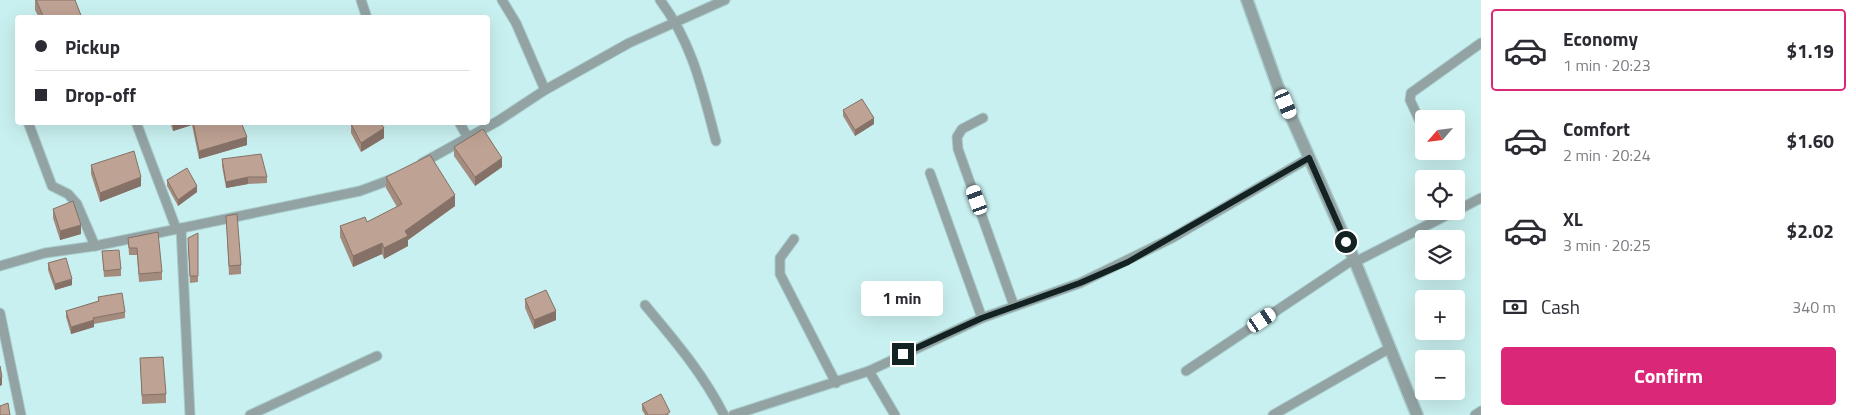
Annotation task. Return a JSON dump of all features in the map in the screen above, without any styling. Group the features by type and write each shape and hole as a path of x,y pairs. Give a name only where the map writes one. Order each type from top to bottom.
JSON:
{"street":[{"path":"361,0 366,15"},
{"path":"502,0 516,23 544,90"},
{"path":"660,0 677,23 695,65 716,141"},
{"path":"490,124 544,90 629,43 725,0"},
{"path":"1247,0 1278,86 1354,261 1417,415"},
{"path":"1415,111 1410,100 1410,93 1481,44"},
{"path":"983,118 962,129 957,137 958,149 1014,306"},
{"path":"29,125 52,186 68,194 77,204 95,246"},
{"path":"137,125 178,228 190,415"},
{"path":"461,125 468,138"},
{"path":"0,266 45,253 95,246 360,191 409,170 489,125"},
{"path":"733,415 869,371 982,318 1080,283 1128,262 1309,158"},
{"path":"930,173 982,318"},
{"path":"1465,206 1481,198"},
{"path":"1186,371 1354,261 1438,220"},
{"path":"794,239 780,258 780,274 836,383"},
{"path":"645,305 693,362 709,386 724,415"},
{"path":"0,313 21,415"},
{"path":"1274,415 1390,348"},
{"path":"250,415 377,356"},
{"path":"869,371 895,415"},
{"path":"1475,415 1481,411"}],"building":[{"path":"36,0 75,0 81,15 43,15"},
{"path":"862,99 874,118 855,130 843,110"},
{"path":"194,125 242,125 247,137 199,151"},
{"path":"352,125 382,125 384,128 361,143"},
{"path":"483,129 502,158 475,177 454,147"},
{"path":"134,151 141,177 100,193 91,165"},
{"path":"261,154 267,177 248,177 226,182 222,159"},
{"path":"430,155 455,195 405,231 408,236 384,248 382,243 353,256 340,226 365,217 367,222 402,204 386,177"},
{"path":"187,168 197,186 178,200 167,180"},
{"path":"73,201 81,225 60,231 53,209"},
{"path":"237,214 241,265 229,266 226,216"},
{"path":"158,232 162,272 139,274 137,248 129,248 128,238"},
{"path":"198,233 198,276 190,276 188,238"},
{"path":"119,250 121,269 104,271 102,251"},
{"path":"66,258 72,279 55,284 48,263"},
{"path":"546,290 556,311 534,320 525,299"},
{"path":"122,293 125,312 93,318 94,320 71,327 66,311 99,301 98,297"},
{"path":"163,357 166,394 142,395 140,358"},
{"path":"661,394 670,412 665,415 648,415 642,404"},
{"path":"8,403 10,415 0,415 0,406"}],"route":[{"path":"903,354 982,318 1080,283 1128,262 1309,158 1346,242"}]}
